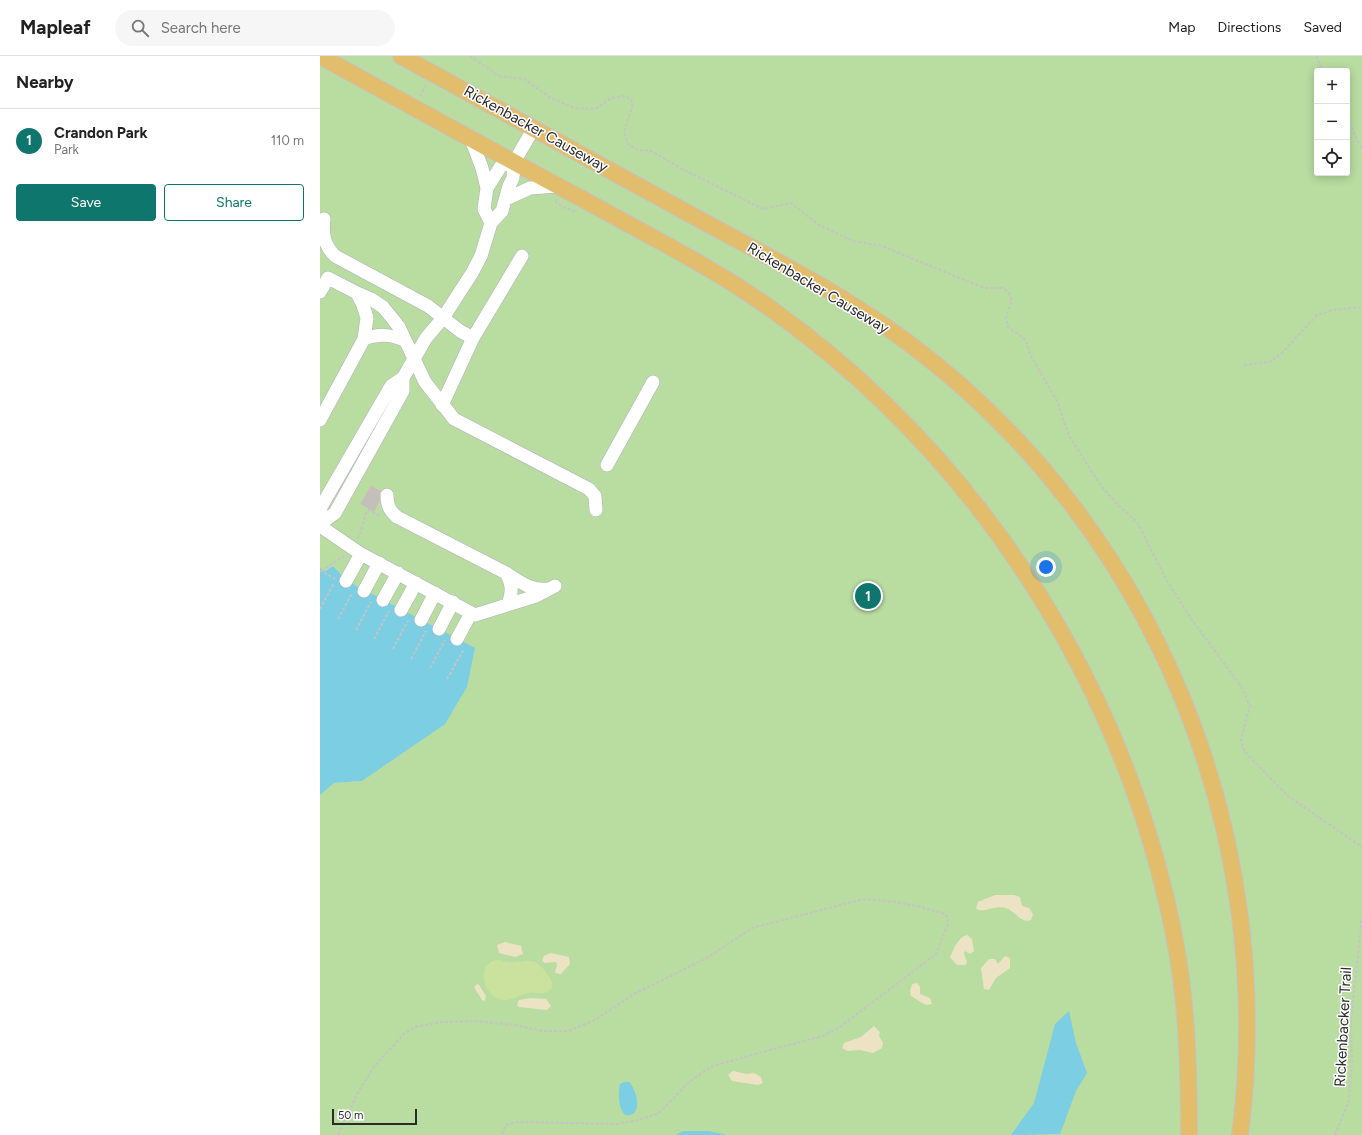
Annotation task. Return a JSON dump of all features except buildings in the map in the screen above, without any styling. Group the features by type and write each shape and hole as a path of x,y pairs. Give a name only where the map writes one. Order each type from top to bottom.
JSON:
{"main road":[{"path":"320,56 709,270 773,310 812,340 878,397 933,452 962,487 1014,555 1050,610 1104,714 1134,789 1153,849 1174,937 1188,1052 1189,1135"},
{"name":"Rickenbacker Causeway","path":"401,56 844,299 908,343 966,392 1009,433 1046,474 1097,540 1137,604 1169,665 1203,751 1225,827 1240,912 1247,993 1246,1072 1240,1135"}],"lane":[{"path":"320,516 321,507 391,386 403,378 417,364 426,338 443,318 481,256 491,224 502,211 509,186 513,178 514,162 534,128"},
{"path":"471,140 482,168 487,188 484,209 491,224"},
{"path":"487,188 501,166 514,162"},
{"path":"506,199 530,188 558,186"},
{"path":"324,219 322,231 324,242 328,250 335,256 428,306 443,318 474,338"},
{"path":"442,405 474,338 522,256"},
{"path":"320,292 328,278 371,299 383,307 399,327 425,382 454,419 589,489 595,496 596,510"},
{"path":"320,420 364,339 367,318 363,304 357,293"},
{"path":"364,339 377,335 391,335 404,340"},
{"path":"387,495 387,504 390,512 422,530 506,573 528,587 539,590 555,586 536,596 475,615 356,550 320,525 335,513 403,391 403,378"},
{"path":"608,465 653,382"},
{"path":"341,580 356,550"},
{"path":"379,563 415,619"},
{"path":"398,573 415,619"},
{"path":"506,573 512,587 508,604"},
{"path":"415,619 416,583"},
{"path":"415,619 435,593"},
{"path":"415,619 453,602"},
{"path":"415,619 471,613"}],"path":[{"path":"1316,56 1322,68"},
{"path":"420,97 430,79"},
{"path":"1350,124 1362,149"},
{"path":"1244,364 1270,362 1282,353 1317,315 1333,310 1362,307"},
{"path":"321,570 356,550 362,532 363,520 368,510 382,517"},
{"path":"321,570 341,580"},
{"path":"356,630 415,619"},
{"path":"374,639 415,619"},
{"path":"392,649 415,619"},
{"path":"411,659 415,619"},
{"path":"415,619 430,668"},
{"path":"415,619 447,679"},
{"path":"338,1135 358,1094 374,1066 404,1033 416,1027 441,1022 474,1021 515,1024 542,1031 568,1031 595,1020 634,994 705,959 752,928 864,899 896,902 921,907 945,914 948,918 948,924 936,954 831,1033 710,1067 688,1083 659,1114 650,1117 617,1124 516,1122 506,1125 501,1135"},
{"name":"Rickenbacker Trail","path":"1335,1135 1349,1100 1352,1059 1351,1022 1362,917"}],"green space":[{"path":"320,56 1362,56 1362,1135 320,1135 320,795 333,783 361,781 444,724 346,581 333,566 325,571 320,569"},
{"path":"500,960 507,962 531,961 536,963 549,977 552,982 552,988 544,993 529,993 508,1000 497,998 491,994 486,987 484,972 492,961"}],"sand":[{"path":"995,895 1014,895 1020,897 1022,906 1029,908 1033,914 1031,920 1027,921 1021,919 1006,908 1002,907 981,910 976,908 978,902"},
{"path":"967,935 972,939 974,951 970,954 965,951 964,953 967,963 965,965 957,965 950,957 961,938"},
{"path":"505,942 521,946 523,954 515,957 499,953 497,945"},
{"path":"551,953 569,957 570,964 561,974 555,973 557,965 556,962 545,963 542,961 544,956"},
{"path":"1005,956 1010,958 1010,968 996,978 989,990 984,989 981,968 989,959 995,959 998,964"},
{"path":"917,983 920,987 920,994 930,998 932,1004 926,1005 911,996 910,991 912,984"},
{"path":"477,984 486,996 485,1001 482,1000 474,987"},
{"path":"531,998 546,999 551,1006 547,1010 519,1007 517,1005 519,1000"},
{"path":"874,1026 880,1032 879,1036 883,1043 882,1048 873,1053 860,1050 848,1051 842,1048 844,1043 861,1037"},
{"path":"733,1071 746,1074 754,1073 761,1077 763,1083 758,1085 732,1081 728,1075"}],"water":[{"path":"333,566 347,581 475,648 467,687 445,724 362,781 334,783 320,795 320,568 325,571"},
{"path":"1069,1011 1076,1043 1087,1073 1076,1091 1060,1134 1011,1135 1034,1103 1055,1024"},
{"path":"629,1082 636,1097 637,1108 631,1115 625,1115 620,1104 620,1084"},
{"path":"684,1131 709,1131 727,1135 675,1135"}],"place":[{"name":"Crandon Park","path":"868,596"}]}
